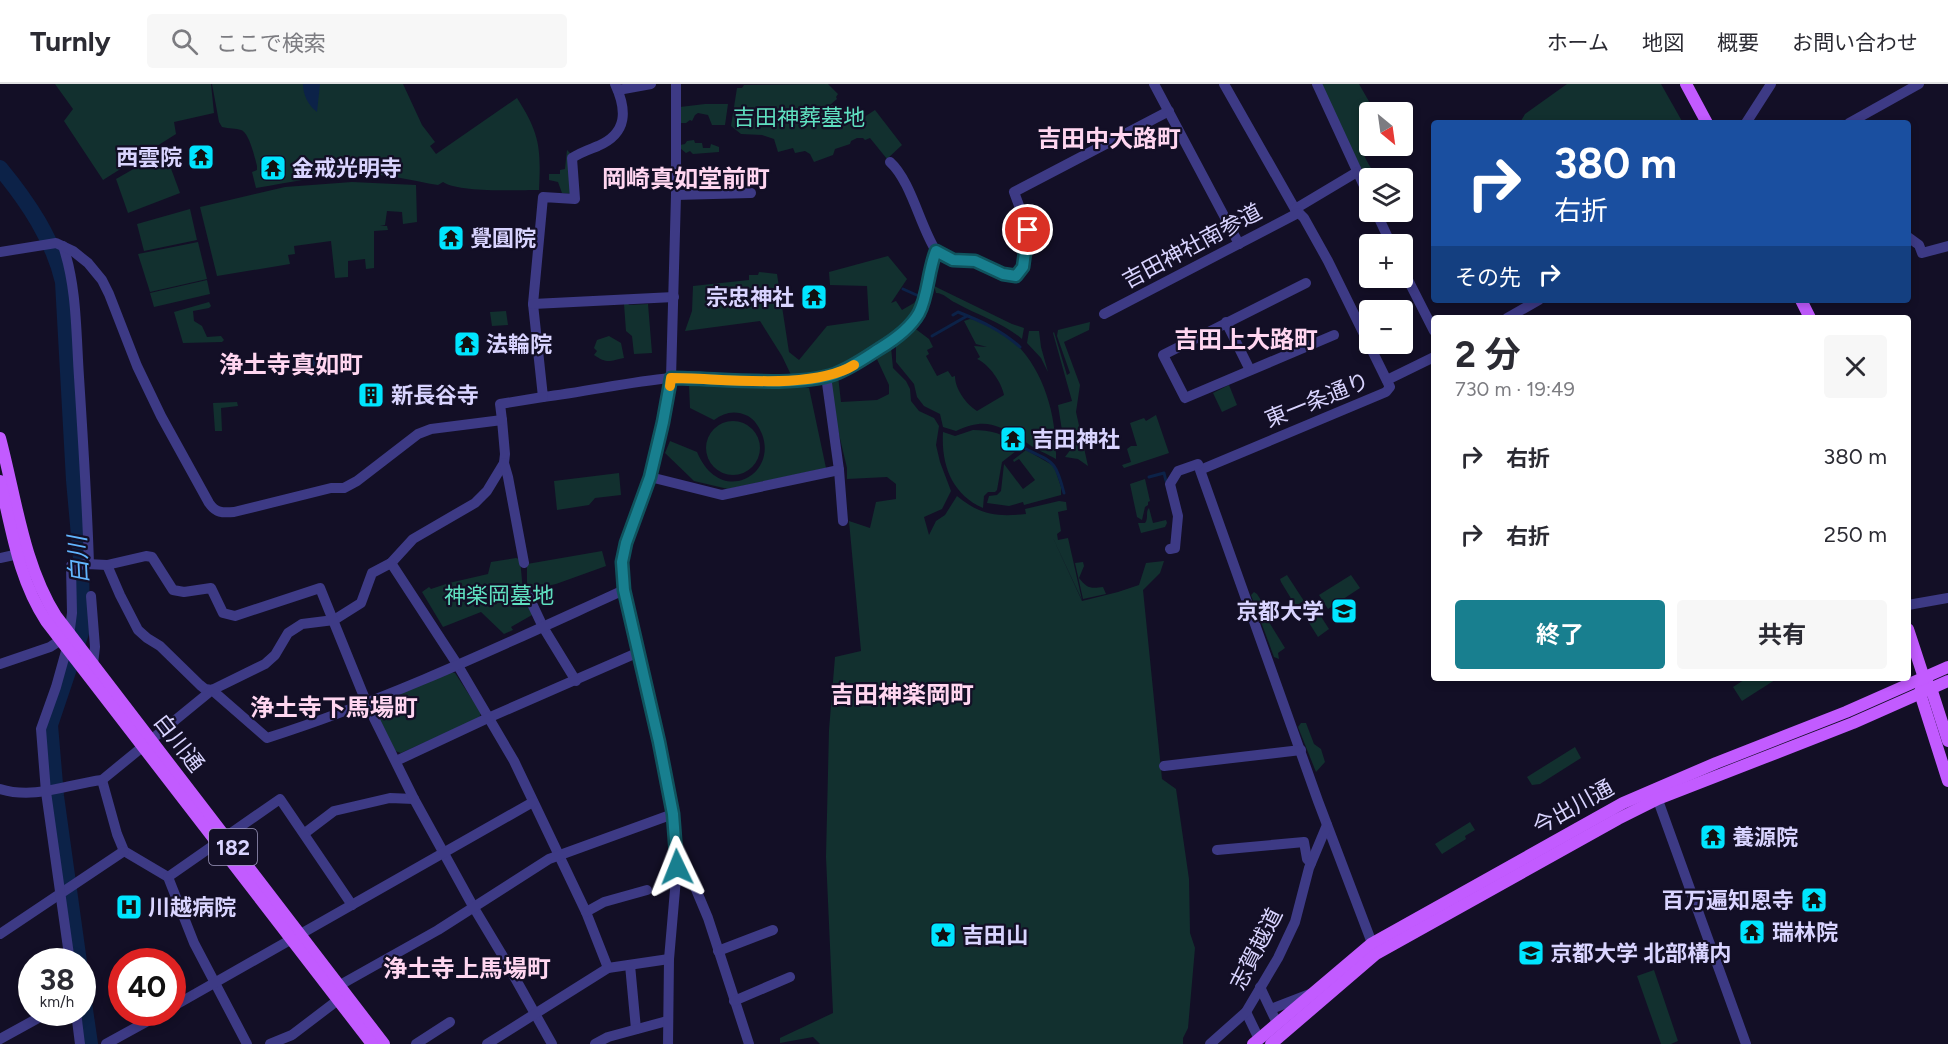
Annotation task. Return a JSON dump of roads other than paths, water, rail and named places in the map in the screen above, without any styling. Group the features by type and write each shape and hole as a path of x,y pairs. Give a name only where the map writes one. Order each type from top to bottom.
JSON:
{"main road":[{"path":"1686,84 1705,120"},
{"name":"白川通","path":"0,438 32,600 70,644 93,664 146,744"},
{"name":"白川通","path":"0,482 22,553"},
{"path":"1911,639 1948,781"},
{"name":"白川通","path":"70,644 79,663 146,744 296,937 338,1000 372,1044"},
{"name":"今出川通","path":"1925,686 1948,668"},
{"name":"今出川通","path":"1261,1042 1277,1023 1312,993 1374,949 1623,802 1656,794 1846,712 1925,686 1948,681"},
{"path":"1925,686 1948,741"},
{"name":"白川通","path":"296,937 340,985 384,1044"},
{"name":"今出川通","path":"1261,1042 1374,949"}],"street":[{"path":"543,397 534,304 543,197 575,200 572,158 583,150 608,140 619,129 625,117 617,87 651,84"},
{"path":"668,1044 669,959 677,867 673,814 624,590 622,562 650,477 671,378 676,195 676,84"},
{"path":"1154,84 1239,244"},
{"path":"1224,84 1296,211 1304,218 1328,261 1387,380"},
{"path":"1317,84 1359,176"},
{"path":"1748,120 1771,84"},
{"path":"1854,120 1919,84"},
{"path":"890,162 902,177 936,251 953,260 975,261 1003,274 1016,276 1023,267 1028,230 1014,192 1169,111"},
{"name":"吉田神社南参道","path":"1104,314 1239,244 1357,172"},
{"path":"676,195 751,193"},
{"path":"1911,239 1918,245 1922,253 1948,246"},
{"path":"0,252 55,244 80,256 102,280 127,336 132,356 161,416 214,510 221,513 234,512 331,488 344,488 368,473 418,434 431,429 502,420"},
{"path":"55,244 72,283 87,478 88,564"},
{"path":"524,563 504,463 500,404 671,378 786,380 826,376 850,368 904,332 915,320 924,301 928,274 936,251"},
{"path":"1306,283 1163,355 1185,398 1334,335"},
{"path":"1412,288 1431,325"},
{"path":"534,304 674,297"},
{"path":"1512,315 1534,303"},
{"path":"1226,322 1250,370"},
{"name":"東一条通り","path":"1199,467 1386,392 1390,387 1387,380 1431,358"},
{"path":"826,376 839,470 843,521"},
{"path":"0,789 38,794 102,780 212,690 265,664 275,655 288,633 302,624 334,620 361,603 372,573 391,563 413,539 476,503 487,491 504,463"},
{"path":"1170,549 1175,548 1178,516 1170,484 1178,471 1199,467 1327,825 1374,949"},
{"path":"650,477 722,495 839,470"},
{"path":"0,558 22,553"},
{"path":"69,948 67,889 53,791 41,729 70,644 73,591 71,566 107,565 138,557 152,557 173,590 184,592 211,588 223,613 235,616 320,588 367,704 414,799 552,1044"},
{"path":"391,563 457,664 514,762 585,912 608,968"},
{"path":"107,565 138,630 160,646 200,685 212,690 267,738 367,704 624,590"},
{"path":"526,591 543,627 576,681"},
{"path":"91,596 95,647 93,664"},
{"path":"1911,604 1948,598"},
{"path":"0,664 50,647 70,644"},
{"path":"396,761 639,652"},
{"path":"1164,766 1301,750"},
{"path":"102,780 124,851 168,877 194,943 247,1044"},
{"path":"1656,794 1746,1044"},
{"path":"304,833 333,811 390,798 414,799"},
{"path":"168,877 280,800 352,904"},
{"path":"186,999 533,802"},
{"path":"270,1044 292,1035 338,1000 340,985 474,908 549,859 673,814"},
{"name":"志賀越道","path":"1210,1044 1246,1012 1295,922 1311,863 1327,825"},
{"path":"1217,850 1304,842 1307,859 1311,863"},
{"path":"0,934 124,851"},
{"path":"677,867 687,868 708,918 749,1044"},
{"path":"585,912 604,902 647,890"},
{"path":"718,951 772,930"},
{"path":"487,1044 608,968 669,959"},
{"path":"630,965 636,1029"},
{"path":"734,1001 790,977"},
{"path":"1260,987 1277,1023"},
{"path":"1271,1009 1312,993"},
{"path":"1246,1012 1261,1042"},
{"path":"595,1044 608,1037 667,1021"},
{"path":"416,1044 450,1022"},
{"path":"0,1039 24,1026"},
{"path":"78,1026 80,1044"},
{"path":"106,1044 139,1026"}],"water":[{"path":"303,84 320,84 317,112 307,100"},
{"path":"321,351 326,355 329,363 324,371 310,378 302,369 311,357"}],"waterway":[{"name":"白川","path":"0,168 20,194 46,236 63,282 74,480 81,558 82,630 50,725 56,796 77,948"},
{"path":"903,289 921,297 919,300"},
{"path":"953,315 958,312 983,323 1020,347"},
{"path":"932,336 967,316"},
{"path":"1022,447 1047,459 1055,467 1064,493"},
{"path":"1149,477 1164,473 1166,481"},
{"name":"白川","path":"87,1026 90,1044"}],"place":[{"name":"西雲院","path":"201,157"},
{"name":"金戒光明寺","path":"273,168"},
{"name":"覺圓院","path":"451,238"},
{"name":"宗忠神社","path":"814,297"},
{"name":"法輪院","path":"467,344"},
{"name":"新長谷寺","path":"371,395"},
{"name":"吉田神社","path":"1013,439"},
{"name":"京都大学","path":"1344,611"},
{"name":"養源院","path":"1713,837"},
{"name":"百万遍知恩寺","path":"1814,900"},
{"name":"川越病院","path":"129,907"},
{"name":"瑞林院","path":"1752,932"},
{"name":"吉田山","path":"943,935"},
{"name":"京都大学 北部構内","path":"1531,953"}],"district":[{"name":"吉田中大路町","path":"1109,138"},
{"name":"岡崎真如堂前町","path":"686,178"},
{"name":"吉田上大路町","path":"1246,339"},
{"name":"浄土寺真如町","path":"291,364"},
{"name":"吉田神楽岡町","path":"902,694"},
{"name":"浄土寺下馬場町","path":"334,707"},
{"name":"浄土寺上馬場町","path":"467,968"}],"park label":[{"name":"吉田神葬墓地","path":"799,117"},
{"name":"神楽岡墓地","path":"499,595"}]}
